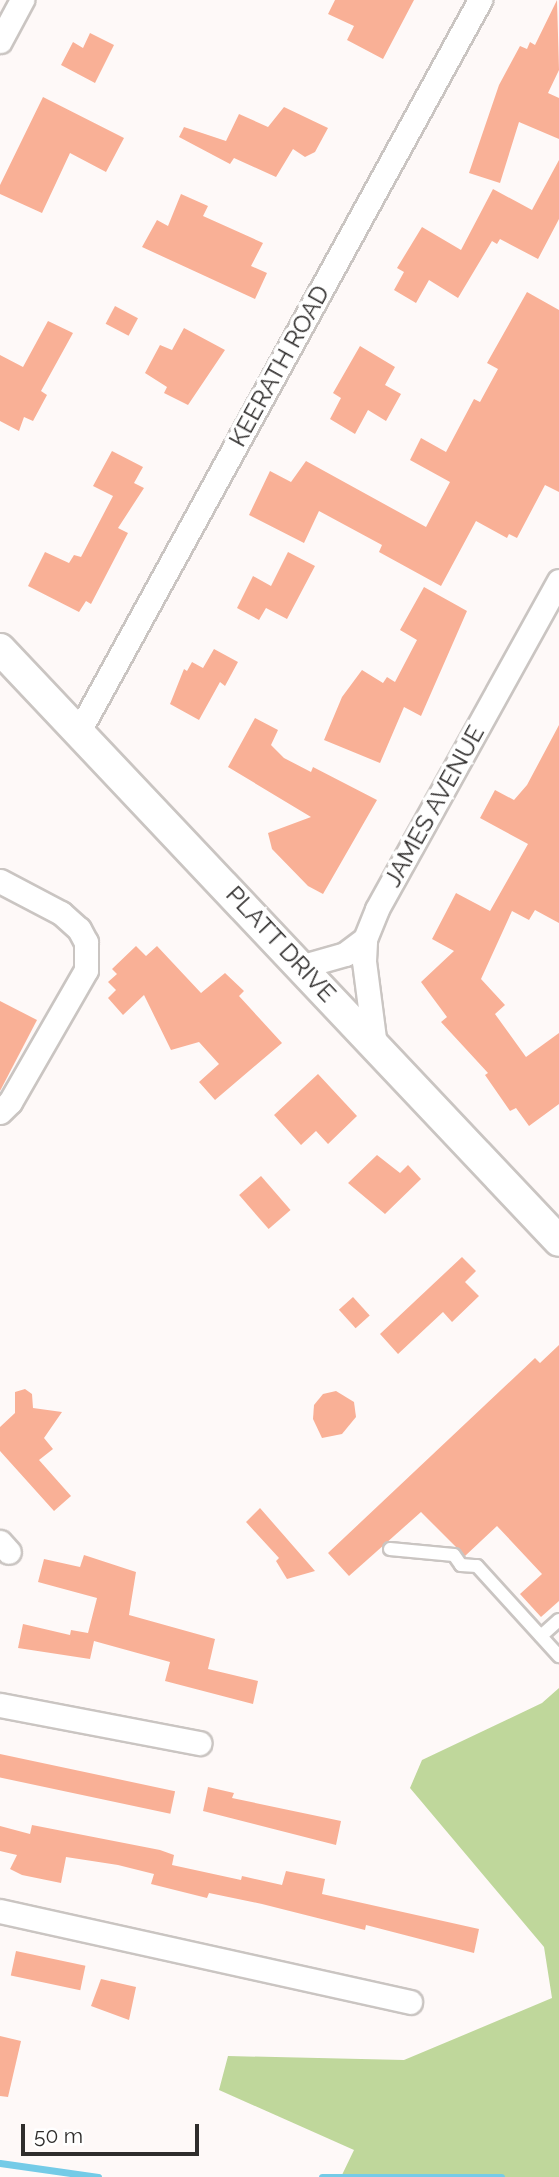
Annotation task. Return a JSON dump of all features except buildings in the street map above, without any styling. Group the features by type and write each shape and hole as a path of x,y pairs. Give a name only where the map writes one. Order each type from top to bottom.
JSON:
{"street":[{"path":"0,41 22,0"},
{"name":"KEERATH ROAD","path":"79,731 480,0"},
{"name":"JAMES AVENUE","path":"375,1046 368,1009 365,939 377,909 559,581"},
{"name":"PLATT DRIVE","path":"0,649 303,966 375,1046 554,1231"},
{"path":"0,880 61,913 79,929 86,942 86,970 10,1102 0,1112"},
{"path":"303,966 345,954 365,939"},
{"path":"0,1705 199,1743"},
{"path":"0,1912 410,2002"}],"lane":[{"path":"390,1549 454,1555 461,1565 477,1566 559,1656"},
{"path":"541,1636 559,1619"}],"green space":[{"path":"559,1688 559,2177 341,2177 354,2150 219,2090 228,2056 404,2060 552,1998 544,1947 410,1788 422,1760 542,1703"}],"waterway":[{"path":"0,2163 98,2177"},
{"path":"322,2177 501,2177"}]}
